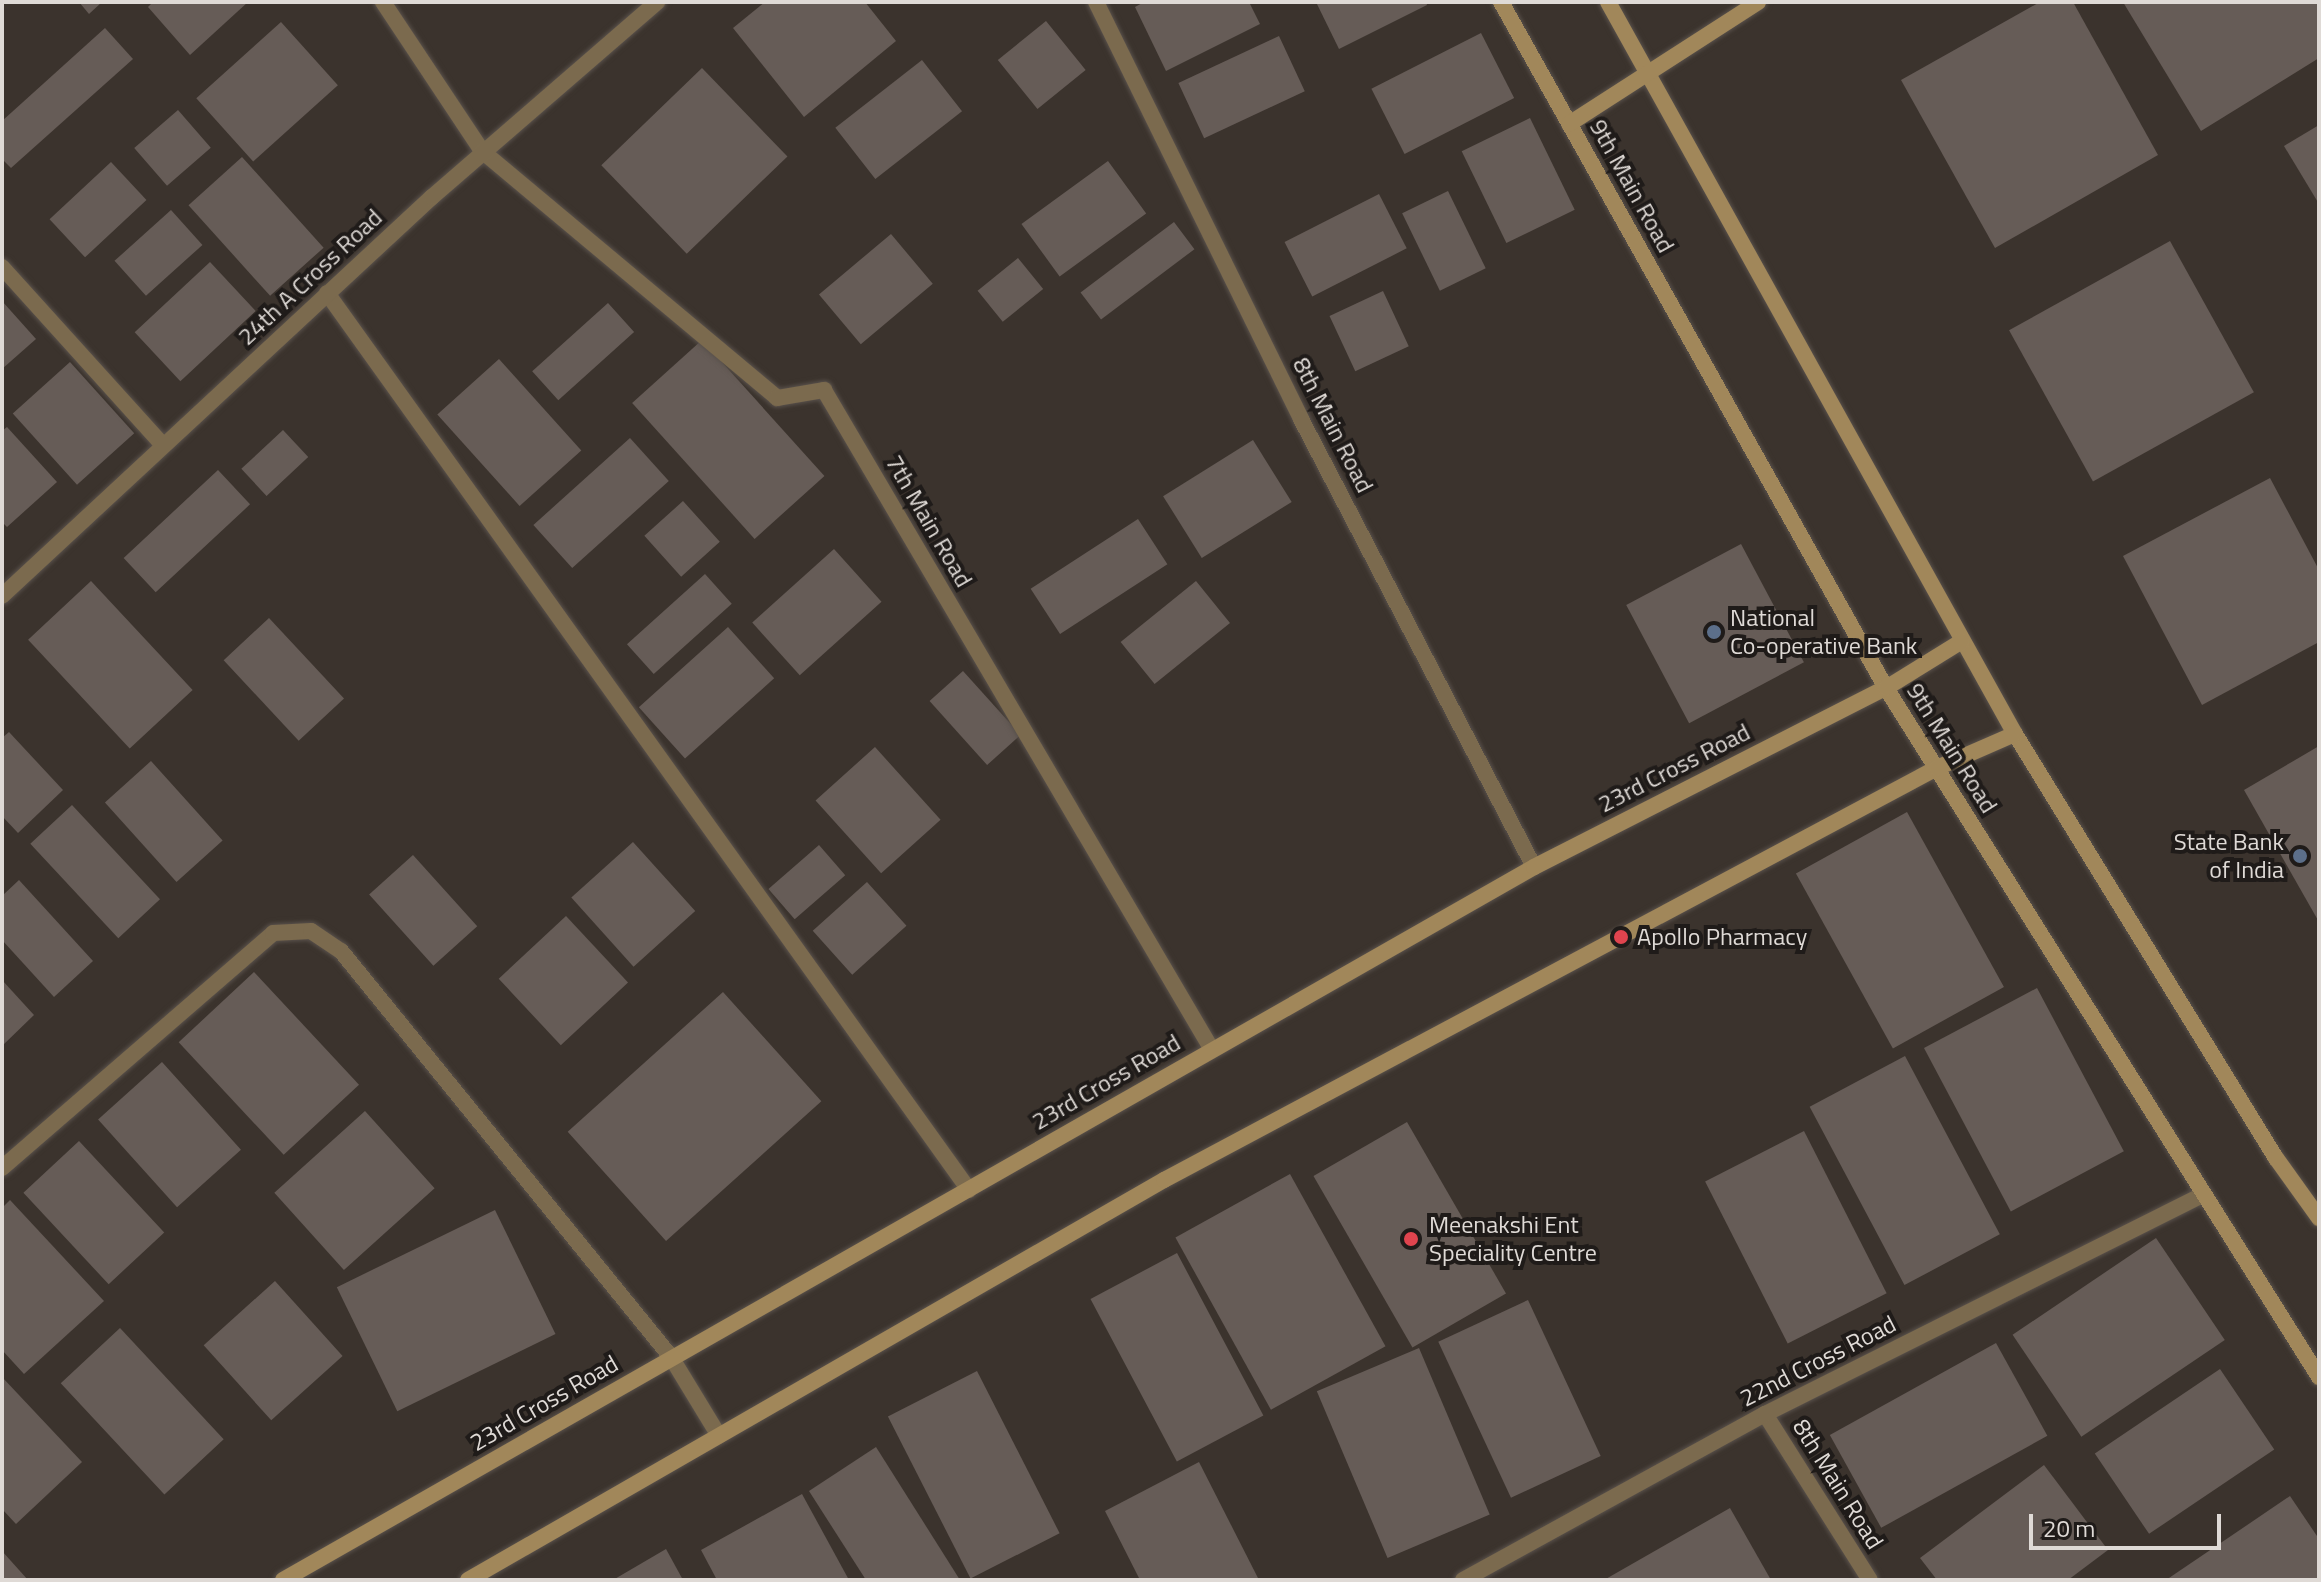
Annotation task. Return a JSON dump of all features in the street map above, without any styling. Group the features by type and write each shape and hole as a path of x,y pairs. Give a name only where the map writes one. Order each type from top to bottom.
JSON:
{"main road":[{"name":"9th Main Road","path":"1501,2 1886,688 2201,1196 2319,1377"},
{"path":"1608,2 2015,734 2276,1158 2319,1218"},
{"path":"1569,124 1758,2"},
{"name":"23rd Cross Road","path":"283,1580 969,1190 1211,1048 1534,867 1886,688 1962,641"},
{"path":"468,1580 1164,1180 1937,768 2015,734"}],"street":[{"path":"383,2 482,151"},
{"name":"24th A Cross Road","path":"2,596 482,151 657,2"},
{"name":"8th Main Road","path":"1096,2 1301,419 1534,867"},
{"name":"7th Main Road","path":"482,151 777,398 824,390 1211,1048"},
{"path":"2,267 163,445"},
{"path":"327,293 969,1190"},
{"path":"2,1168 273,933 311,931 341,951 671,1357 719,1436"},
{"name":"22nd Cross Road","path":"1463,1580 1765,1414 2201,1196"},
{"name":"8th Main Road","path":"1765,1414 1870,1580"}],"building":[{"path":"79,2 102,2 89,14"},
{"path":"153,2 248,2 190,55 148,7"},
{"path":"765,2 865,2 896,41 804,117 733,28"},
{"path":"1144,2 1249,2 1260,24 1166,71 1135,7"},
{"path":"1316,2 1426,2 1427,5 1339,49"},
{"path":"2040,2 2073,2 2158,155 1995,248 1901,80"},
{"path":"2123,2 2319,2 2319,58 2201,131"},
{"path":"1046,21 1086,70 1037,109 998,60"},
{"path":"281,22 338,85 253,161 196,98"},
{"path":"105,28 133,59 11,168 2,159 2,121"},
{"path":"1481,33 1514,98 1405,154 1371,89"},
{"path":"1279,36 1305,91 1204,138 1178,83"},
{"path":"922,60 962,111 875,179 835,128"},
{"path":"702,68 787,156 687,254 601,165"},
{"path":"178,110 211,148 167,186 134,148"},
{"path":"1530,118 1575,210 1506,243 1462,151"},
{"path":"2319,125 2319,204 2284,146"},
{"path":"242,157 324,248 270,296 188,205"},
{"path":"1108,161 1146,214 1060,276 1021,224"},
{"path":"111,162 146,200 85,257 50,219"},
{"path":"1448,191 1486,268 1440,291 1402,213"},
{"path":"1379,194 1407,248 1312,296 1285,242"},
{"path":"171,210 202,245 146,296 115,261"},
{"path":"1174,222 1194,249 1101,320 1081,292"},
{"path":"891,234 933,284 861,344 819,294"},
{"path":"2170,241 2254,392 2093,482 2009,330"},
{"path":"1018,258 1043,289 1003,322 978,291"},
{"path":"210,262 256,311 180,381 135,332"},
{"path":"1383,291 1409,346 1355,371 1330,316"},
{"path":"2,301 36,339 2,369"},
{"path":"608,303 634,332 558,400 532,371"},
{"path":"702,340 824,476 755,539 632,403"},
{"path":"499,359 581,450 520,506 437,415"},
{"path":"70,362 134,433 77,485 13,414"},
{"path":"7,427 57,482 7,527 2,522 2,431"},
{"path":"283,430 308,457 267,496 241,469"},
{"path":"630,438 669,481 572,568 533,525"},
{"path":"1253,440 1292,502 1202,558 1163,496"},
{"path":"218,470 250,504 156,592 124,558"},
{"path":"2270,478 2319,570 2319,642 2202,705 2123,556"},
{"path":"683,501 720,542 681,577 644,536"},
{"path":"1138,519 1167,564 1060,634 1031,589"},
{"name":"National Co-operative Bank","path":"1741,544 1804,662 1689,723 1626,605"},
{"path":"834,549 882,602 800,675 752,623"},
{"path":"705,574 732,604 654,674 627,644"},
{"path":"91,581 193,690 130,749 28,640"},
{"path":"1196,581 1230,623 1155,684 1121,642"},
{"path":"269,618 344,698 299,741 224,660"},
{"path":"728,627 774,678 685,759 639,707"},
{"path":"963,671 1021,735 987,765 930,701"},
{"path":"9,732 63,790 18,833 2,816 2,738"},
{"name":"State Bank of India","path":"2319,746 2319,922 2244,790"},
{"path":"875,747 941,820 881,873 816,801"},
{"path":"151,761 223,841 177,882 105,802"},
{"path":"72,805 160,899 118,938 30,844"},
{"path":"1907,812 2004,987 1893,1048 1796,874"},
{"path":"633,842 695,911 634,967 571,898"},
{"path":"819,845 845,875 795,919 768,889"},
{"path":"413,855 477,926 433,966 369,894"},
{"path":"19,880 93,961 54,997 2,940 2,896"},
{"path":"867,882 906,926 852,975 813,931"},
{"path":"566,916 628,983 561,1045 499,979"},
{"path":"254,972 359,1085 284,1155 179,1042"},
{"path":"2,980 34,1015 2,1046"},
{"path":"2037,988 2124,1151 2011,1211 1924,1048"},
{"path":"723,992 821,1101 666,1241 568,1132"},
{"path":"1905,1056 2000,1234 1904,1285 1810,1107"},
{"path":"162,1062 241,1150 177,1207 98,1120"},
{"path":"365,1111 435,1188 344,1270 274,1193"},
{"path":"1407,1122 1506,1293 1412,1347 1313,1176"},
{"path":"1804,1131 1887,1293 1788,1344 1705,1181"},
{"path":"79,1141 164,1232 109,1284 23,1193"},
{"path":"1290,1174 1386,1346 1271,1410 1175,1238"},
{"path":"10,1200 104,1301 24,1374 2,1350 2,1208"},
{"path":"495,1210 555,1334 397,1411 337,1287"},
{"path":"2156,1238 2225,1340 2081,1437 2013,1335"},
{"path":"1177,1253 1263,1415 1177,1461 1090,1299"},
{"path":"275,1281 343,1356 271,1420 204,1345"},
{"path":"1528,1300 1601,1456 1511,1498 1438,1342"},
{"path":"120,1328 224,1439 164,1494 61,1383"},
{"path":"1996,1343 2047,1436 1881,1528 1830,1435"},
{"path":"1419,1348 1490,1515 1388,1558 1317,1391"},
{"path":"2220,1369 2274,1449 2149,1534 2095,1453"},
{"path":"977,1371 1060,1533 971,1579 888,1416"},
{"path":"2,1377 82,1462 16,1524 2,1509"},
{"path":"876,1447 960,1580 866,1580 809,1491"},
{"path":"1199,1462 1259,1580 1140,1580 1105,1511"},
{"path":"2044,1465 2108,1550 2068,1580 1937,1580 1920,1558"},
{"path":"802,1494 849,1580 717,1580 701,1550"},
{"path":"2290,1496 2319,1539 2319,1580 2166,1580"},
{"path":"1730,1508 1771,1580 1604,1580"},
{"path":"666,1549 683,1580 613,1580"},
{"path":"2,1551 28,1580 2,1580"}],"place":[{"name":"National Co-operative Bank","path":"1714,632"},
{"name":"State Bank of India","path":"2300,856"},
{"name":"Apollo Pharmacy","path":"1621,937"},
{"name":"Meenakshi Ent Speciality Centre","path":"1411,1239"}]}
